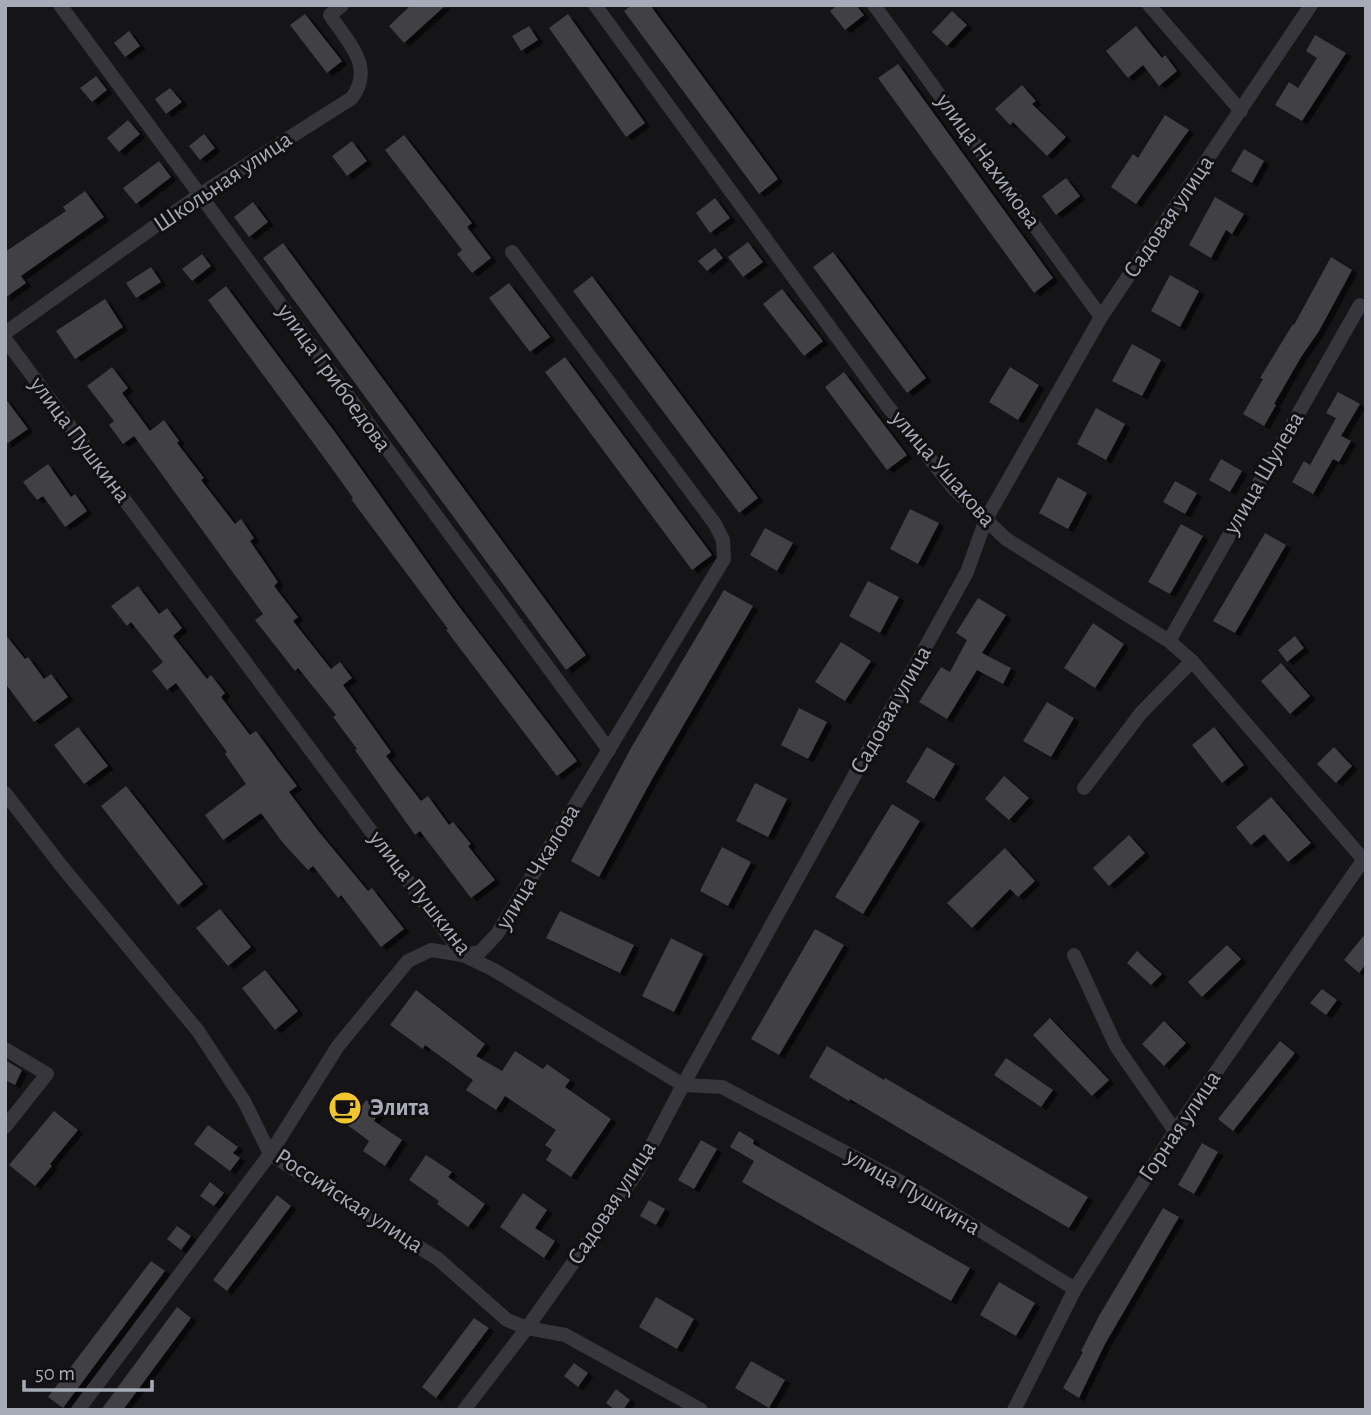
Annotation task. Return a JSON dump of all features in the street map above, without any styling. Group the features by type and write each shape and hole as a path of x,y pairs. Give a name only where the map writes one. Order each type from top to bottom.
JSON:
{"street":[{"name":"улица Грибоедова","path":"60,5 609,750"},
{"name":"Школьная улица","path":"5,333 199,195 352,98 359,88 361,64 326,10 342,5"},
{"name":"улица Ушакова","path":"595,5 886,403 955,490 1006,539 1169,641 1192,661 1364,858"},
{"name":"улица Нахимова","path":"874,5 1101,317"},
{"path":"1149,5 1241,111"},
{"name":"Садовая улица","path":"464,1410 527,1328 638,1171 967,572 986,519 1101,317 1311,5"},
{"name":"улица Чкалова","path":"463,955 480,952 498,934 724,559 723,540 715,524 512,252"},
{"name":"улица Шулева","path":"1169,641 1360,305"},
{"name":"улица Пушкина","path":"5,339 463,955 683,1085 722,1087 905,1184 1075,1289"},
{"path":"1084,788 1141,713 1192,661"},
{"name":"Российская улица","path":"5,793 63,868 198,1031 244,1101 270,1154 438,1259 507,1320 527,1328 565,1335 701,1410"},
{"name":"Горная улица","path":"1014,1410 1075,1289 1175,1131 1364,858"},
{"path":"78,1410 270,1154 338,1046 408,961 431,950 463,955"},
{"path":"1074,955 1116,1046 1175,1131"},
{"path":"5,1049 47,1074 5,1128"}],"building":[{"path":"411,5 446,5 404,43 389,26"},
{"path":"632,5 650,5 778,179 759,194 624,11"},
{"path":"837,5 856,5 864,15 845,30 830,11"},
{"path":"952,11 967,25 947,46 932,32"},
{"path":"305,14 342,61 327,73 290,25"},
{"path":"568,14 645,123 626,137 549,28"},
{"path":"529,26 538,40 521,51 512,36"},
{"path":"1136,26 1162,58 1165,55 1177,71 1159,86 1143,65 1128,78 1106,51"},
{"path":"129,31 140,46 125,57 114,43"},
{"path":"1315,35 1346,53 1302,121 1275,105 1289,82 1298,88 1317,58 1306,51"},
{"path":"898,64 1053,278 1034,293 878,78"},
{"path":"96,76 107,90 92,102 80,88"},
{"path":"1022,85 1036,101 1032,104 1066,137 1047,156 1013,122 1010,125 995,109"},
{"path":"170,88 182,102 166,114 155,99"},
{"path":"1165,115 1189,130 1136,204 1111,187 1133,154 1138,158"},
{"path":"128,120 140,134 119,152 107,138"},
{"path":"204,134 215,148 200,160 189,146"},
{"path":"404,135 472,223 467,227 491,258 472,273 457,254 462,250 385,150"},
{"path":"352,141 367,161 347,176 332,156"},
{"path":"1244,149 1264,161 1252,183 1231,171"},
{"path":"159,161 171,177 136,204 123,188"},
{"path":"1066,178 1080,196 1056,215 1042,196"},
{"path":"85,191 104,217 21,276 26,283 5,298 5,252 66,211 63,207"},
{"path":"1215,197 1244,214 1232,234 1226,230 1211,258 1189,245"},
{"path":"715,198 730,218 710,233 696,213"},
{"path":"253,202 268,222 249,237 234,217"},
{"path":"748,242 763,262 743,277 728,257"},
{"path":"283,243 586,655 566,670 263,258"},
{"path":"715,248 723,258 707,271 698,261"},
{"path":"833,252 926,378 907,393 813,267"},
{"path":"202,254 211,266 192,281 182,269"},
{"path":"1331,257 1352,270 1264,426 1243,414 1263,379 1260,378 1294,325"},
{"path":"151,267 161,282 136,298 126,283"},
{"path":"1170,275 1199,291 1180,327 1151,311"},
{"path":"592,276 758,498 739,513 573,291"},
{"path":"509,283 550,337 530,352 489,298"},
{"path":"226,286 337,435 457,604 577,761 557,776 446,630 448,629 208,300"},
{"path":"782,289 823,341 804,356 763,304"},
{"path":"105,299 123,327 75,359 56,331"},
{"path":"1132,344 1161,360 1142,396 1112,381"},
{"path":"565,357 712,555 692,570 545,372"},
{"path":"112,367 128,388 122,393 150,431 164,420 179,441 177,443 204,478 201,480 235,524 241,519 254,538 250,541 278,582 274,586 298,617 293,621 331,669 340,662 352,678 343,685 391,752 386,756 421,801 428,796 449,825 453,822 471,844 468,846 495,880 471,898 420,831 415,835 333,717 336,715 298,668 295,671 255,620 263,614 134,436 123,444 109,425 114,421 87,386"},
{"path":"1010,367 1039,385 1018,420 989,402"},
{"path":"844,372 907,455 887,470 825,387"},
{"path":"1338,392 1360,404 1341,436 1351,441 1339,462 1333,459 1313,494 1292,482 1304,461 1310,465 1336,418 1326,413"},
{"path":"5,398 28,429 5,445"},
{"path":"1096,408 1125,424 1106,460 1077,444"},
{"path":"1221,459 1242,471 1230,492 1209,480"},
{"path":"48,464 71,497 75,494 87,511 65,527 43,496 37,500 23,482"},
{"path":"1058,477 1087,493 1068,529 1039,513"},
{"path":"1175,481 1197,493 1185,514 1163,502"},
{"path":"910,509 939,523 918,564 890,549"},
{"path":"1181,524 1203,536 1170,594 1148,582"},
{"path":"765,528 793,543 777,571 750,555"},
{"path":"1265,533 1286,545 1235,633 1213,621"},
{"path":"868,581 899,597 880,633 849,616"},
{"path":"138,586 159,614 167,608 182,628 173,636 207,679 211,675 225,693 221,697 250,735 256,731 297,786 289,792 319,832 368,891 372,888 404,929 381,947 341,895 338,898 313,866 308,870 283,843 261,813 223,840 205,815 246,784 225,754 227,752 176,683 167,690 152,671 163,662 131,622 127,626 111,606"},
{"path":"724,590 753,606 651,781 599,877 571,861 631,748"},
{"path":"978,598 1006,615 982,653 1011,668 1003,684 977,670 947,719 919,702 941,667 950,672 967,640 956,633"},
{"path":"1093,623 1124,644 1095,688 1064,668"},
{"path":"5,634 25,659 28,657 44,679 51,674 68,697 34,722 5,683"},
{"path":"1295,636 1304,648 1287,662 1278,650"},
{"path":"841,642 871,661 845,701 815,682"},
{"path":"1281,663 1310,696 1290,714 1261,681"},
{"path":"1047,702 1074,718 1051,757 1023,741"},
{"path":"799,708 827,722 808,759 781,745"},
{"path":"78,727 108,766 84,784 54,745"},
{"path":"1214,727 1244,765 1222,783 1192,745"},
{"path":"927,747 955,764 934,799 906,782"},
{"path":"1334,747 1352,766 1336,783 1317,764"},
{"path":"1004,776 1029,798 1009,820 985,799"},
{"path":"755,783 787,799 768,837 736,821"},
{"path":"126,786 203,884 178,905 101,806"},
{"path":"1271,797 1311,843 1288,862 1264,834 1251,845 1236,827"},
{"path":"892,804 920,821 863,914 835,897"},
{"path":"1129,835 1145,853 1109,886 1093,868"},
{"path":"722,847 751,862 728,906 700,891"},
{"path":"1005,848 1035,881 1018,897 1010,889 972,928 947,903"},
{"path":"220,909 251,947 228,966 196,928"},
{"path":"560,911 634,945 620,973 546,938"},
{"path":"815,929 844,945 779,1055 751,1039"},
{"path":"1366,933 1366,964 1359,973 1344,960"},
{"path":"671,938 703,954 674,1012 642,996"},
{"path":"1227,945 1241,959 1202,997 1188,982"},
{"path":"1137,951 1162,974 1151,985 1127,963"},
{"path":"265,970 298,1011 275,1030 242,988"},
{"path":"1322,989 1337,1000 1326,1015 1310,1003"},
{"path":"416,990 485,1044 476,1056 502,1071 515,1051 543,1069 547,1064 570,1080 565,1087 611,1119 571,1177 546,1160 552,1150 545,1145 556,1130 505,1096 496,1110 466,1090 473,1080 425,1045 423,1049 390,1025"},
{"path":"1050,1018 1109,1080 1092,1096 1033,1035"},
{"path":"1164,1021 1186,1043 1164,1066 1142,1044"},
{"path":"1280,1041 1295,1053 1233,1131 1218,1119"},
{"path":"827,1046 1088,1197 1069,1228 809,1077"},
{"path":"1006,1058 1053,1090 1041,1107 994,1075"},
{"path":"5,1060 22,1070 15,1085 5,1080"},
{"path":"351,1099 362,1106 366,1100 381,1110 374,1121 402,1140 385,1166 363,1151 369,1141 338,1118"},
{"path":"54,1111 78,1130 35,1186 9,1165"},
{"path":"208,1125 238,1147 233,1153 240,1158 230,1171 194,1144"},
{"path":"739,1131 754,1140 753,1144 970,1268 951,1301 742,1182 754,1161 730,1147"},
{"path":"701,1140 717,1149 694,1189 678,1180"},
{"path":"1202,1143 1218,1152 1194,1194 1178,1185"},
{"path":"426,1155 452,1172 448,1177 485,1204 468,1227 437,1204 439,1201 409,1180"},
{"path":"210,1182 224,1193 214,1206 200,1196"},
{"path":"523,1193 547,1210 535,1228 555,1241 544,1258 500,1227"},
{"path":"277,1195 291,1206 227,1291 213,1280"},
{"path":"649,1200 665,1209 656,1225 640,1216"},
{"path":"1163,1208 1179,1217 1105,1344 1079,1398 1063,1388 1099,1316"},
{"path":"177,1226 191,1236 181,1250 167,1239"},
{"path":"151,1261 165,1271 63,1408 48,1397"},
{"path":"999,1282 1035,1303 1016,1336 980,1315"},
{"path":"656,1297 694,1319 677,1349 639,1327"},
{"path":"177,1307 191,1318 123,1410 101,1410"},
{"path":"474,1318 489,1328 436,1398 422,1387"},
{"path":"751,1361 785,1380 769,1408 735,1388"},
{"path":"574,1363 588,1373 578,1387 564,1376"},
{"path":"616,1389 630,1400 623,1410 615,1410 606,1403"}],"place":[{"name":"Элита","path":"345,1108"}]}
